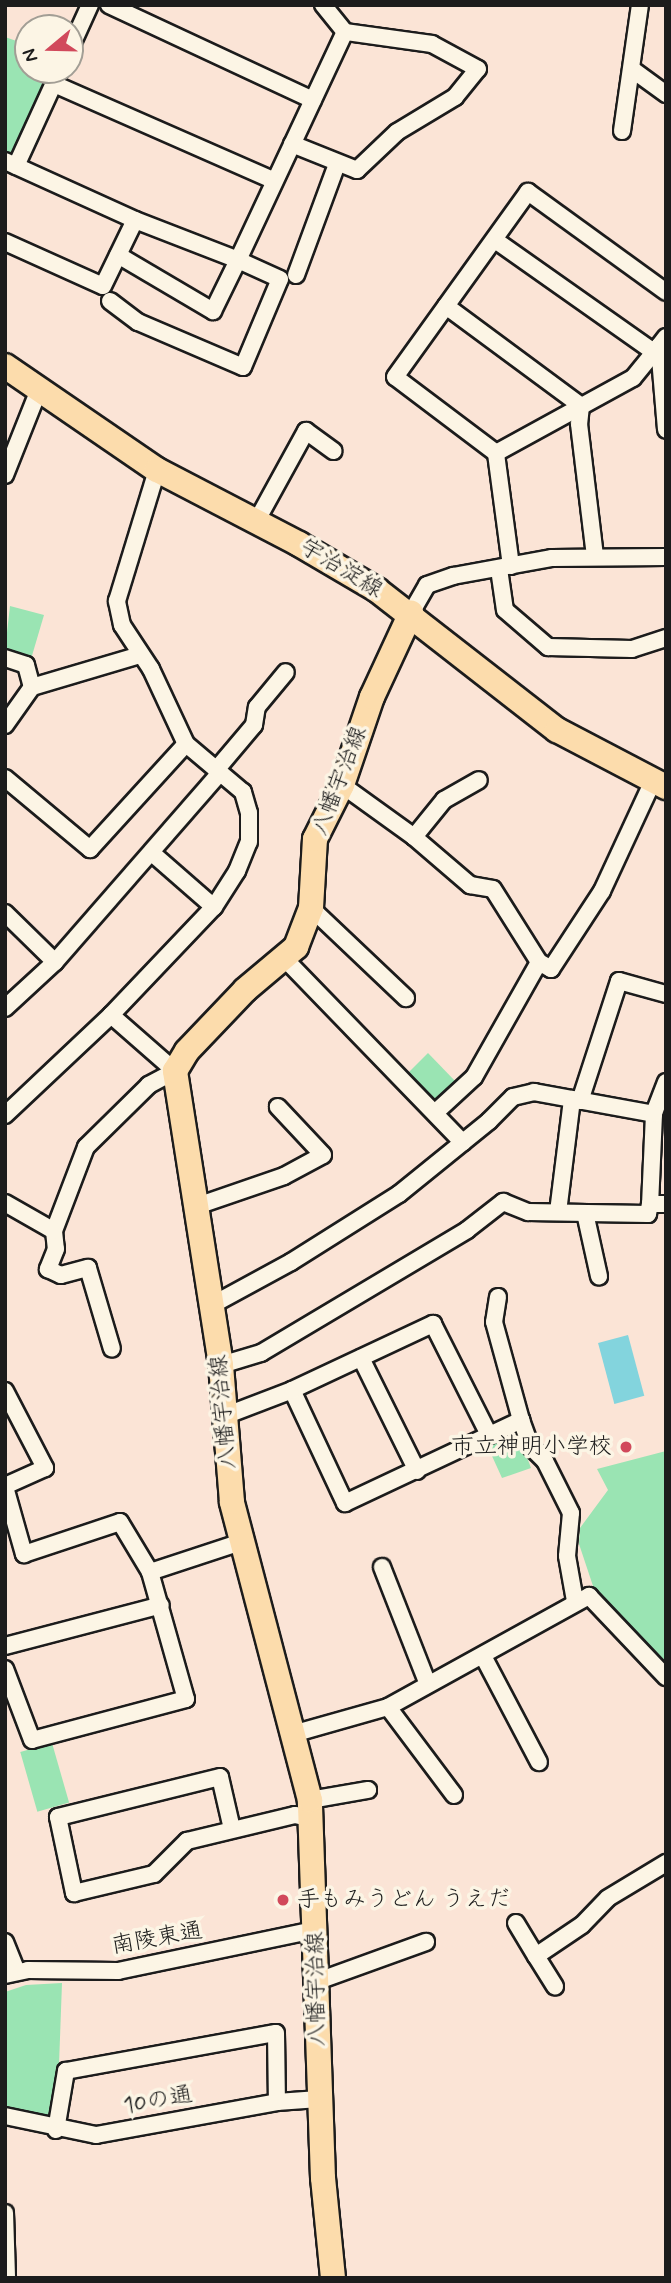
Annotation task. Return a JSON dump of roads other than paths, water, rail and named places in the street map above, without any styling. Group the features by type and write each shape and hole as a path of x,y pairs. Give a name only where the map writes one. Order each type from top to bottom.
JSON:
{"main road":[{"name":"宇治淀線","path":"5,366 40,387 157,470 256,522 411,613 558,730 659,784"},
{"name":"八幡宇治線","path":"333,2278 319,2099 318,1981 311,1810 296,1733 232,1502 221,1365 194,1207 175,1070 187,1051 245,990 296,947 311,908 315,839 342,785 372,697 411,613"}],"street":[{"path":"109,5 313,100"},
{"path":"292,144 357,170 397,132 455,97 478,69 432,44 345,32 323,5"},
{"path":"622,131 633,70 640,5"},
{"path":"118,255 213,311 345,32"},
{"path":"633,70 666,94"},
{"path":"53,84 11,164 135,220 280,279 243,367 138,322 110,301"},
{"path":"72,84 275,181"},
{"path":"296,275 337,164"},
{"path":"666,292 528,192 395,377 496,453 505,568 505,610 548,647 632,649 666,638"},
{"path":"5,242 103,286 135,220"},
{"path":"495,240 660,345"},
{"path":"446,306 581,406"},
{"path":"496,453 634,378 660,345"},
{"path":"660,345 666,430"},
{"path":"5,475 40,387"},
{"path":"581,406 579,424 595,556"},
{"path":"256,522 306,430 334,451"},
{"path":"5,1115 111,1015 214,907 237,871 249,842 249,813 243,792 186,744 140,655 121,625 117,601 157,470"},
{"path":"411,613 427,585 505,568 595,556 666,557"},
{"path":"5,725 32,687 140,655"},
{"path":"5,658 26,665 32,687"},
{"path":"5,1008 55,962 152,853 254,725 257,707 286,672"},
{"path":"5,778 90,849 186,744"},
{"path":"414,837 444,800 479,780"},
{"path":"342,785 414,837 470,885 493,889 539,962 551,969 602,891 659,784"},
{"path":"152,853 214,907"},
{"path":"311,908 406,998"},
{"path":"5,913 55,962"},
{"path":"284,958 437,1111 463,1143"},
{"path":"437,1111 474,1077 539,962"},
{"path":"558,1212 576,1100 619,981 666,994"},
{"path":"111,1015 175,1070 149,1085 86,1147 54,1231 56,1249 48,1269 61,1275 88,1268 111,1349"},
{"path":"221,1365 261,1353 467,1230 503,1202 527,1212 648,1214 658,1204 654,1115 666,1082"},
{"path":"212,1305 291,1262 398,1194 463,1143 513,1097 534,1092 654,1115"},
{"path":"194,1207 285,1175 323,1155 278,1107"},
{"path":"5,1203 54,1231"},
{"path":"586,1213 592,1267"},
{"path":"498,1297 494,1322 521,1420 531,1447 545,1461 570,1513 567,1556 575,1601"},
{"path":"227,1415 292,1390 433,1324 489,1435"},
{"path":"361,1358 417,1471"},
{"path":"292,1390 345,1503 521,1420"},
{"path":"5,1391 45,1468 5,1487 24,1554 120,1522 150,1572 187,1699 32,1740 5,1669"},
{"path":"150,1572 241,1542"},
{"path":"382,1567 427,1682"},
{"path":"296,1733 388,1706 427,1682 483,1656 589,1595 666,1677"},
{"path":"5,1646 161,1605"},
{"path":"483,1656 539,1762"},
{"path":"388,1706 454,1795"},
{"path":"232,1829 220,1777 58,1816 74,1893 154,1874 187,1841 295,1815 368,1790"},
{"path":"536,1956 582,1925 608,1898 666,1863"},
{"path":"516,1923 555,1986"},
{"name":"南陵東通","path":"11,1974 118,1971 315,1930"},
{"path":"5,1941 11,1974"},
{"path":"318,1981 426,1942"},
{"path":"56,2130 66,2071 276,2033 277,2102"},
{"name":"10の通","path":"5,2116 56,2130 96,2135 277,2102 319,2099"},
{"path":"5,2213 8,2278"}],"water":[{"path":"628,1335 644,1396 614,1404 598,1343"}],"place":[{"name":"市立神明小学校","path":"626,1447"},
{"name":"手もみうどん うえだ","path":"283,1900"}]}
